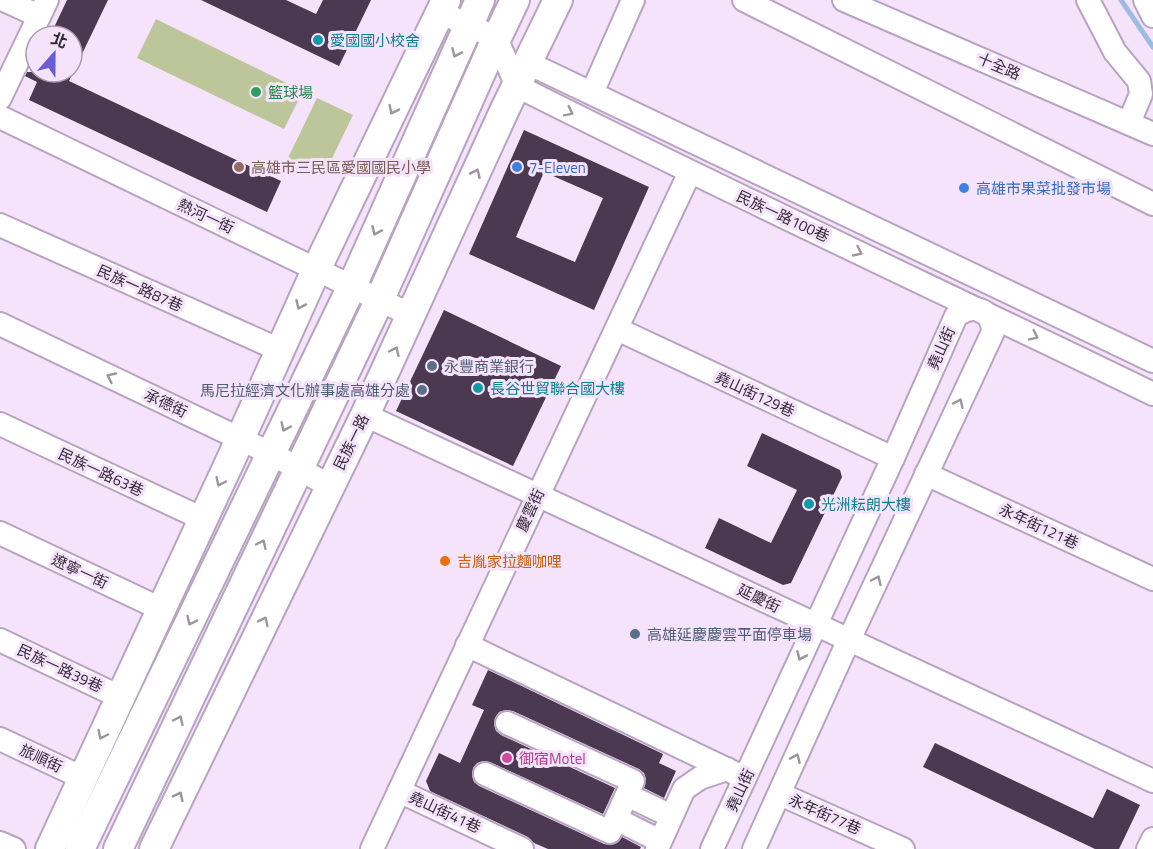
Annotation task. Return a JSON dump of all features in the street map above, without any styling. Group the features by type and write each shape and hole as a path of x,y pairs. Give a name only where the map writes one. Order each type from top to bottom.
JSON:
{"main road":[{"path":"118,849 380,299 496,38 516,0"},
{"name":"民族一路","path":"154,849 365,415 558,0"},
{"path":"50,849 317,268 443,6"},
{"path":"81,849 352,286 474,12"}],"street":[{"path":"0,98 43,8 4,0"},
{"path":"592,93 633,0"},
{"name":"十全路","path":"844,0 1153,134"},
{"path":"1088,0 1115,52 1139,81 1141,94 1129,123"},
{"path":"1144,0 1153,16"},
{"path":"749,1 1153,204"},
{"path":"443,6 474,12 522,75 592,93 1153,362"},
{"name":"民族一路100巷","path":"522,75 690,172 1153,394"},
{"name":"熱河一街","path":"0,117 411,315"},
{"name":"慶雲街","path":"372,849 690,172"},
{"name":"民族一路87巷","path":"0,225 280,350"},
{"path":"754,849 993,332 989,317 981,310 993,285"},
{"name":"堯山街","path":"712,849 736,773 816,624 956,316 970,308 981,310"},
{"name":"承德街","path":"0,324 240,438 330,486"},
{"name":"堯山街129巷","path":"617,329 893,458"},
{"name":"延慶街","path":"365,415 1153,781"},
{"name":"民族一路63巷","path":"0,424 202,519"},
{"name":"永年街121巷","path":"926,474 1153,579"},
{"name":"遼寧一街","path":"0,533 160,609"},
{"name":"民族一路39巷","path":"0,640 120,697"},
{"path":"467,645 736,773"},
{"path":"485,774 610,832 627,795 633,781 507,723"},
{"name":"旅順街","path":"0,739 83,778"},
{"path":"616,819 658,845 684,789 700,778 736,773"},
{"name":"堯山街41巷","path":"399,791 522,849"},
{"name":"永年街77巷","path":"780,794 903,849"},
{"path":"627,795 671,816"},
{"path":"1148,849 1153,839"},
{"path":"0,843 14,849"}],"green space":[{"path":"156,19 303,91 284,129 137,58"},
{"name":"籃球場","path":"317,98 353,115 323,177 287,160"}],"building":[{"path":"67,0 108,0 84,50 84,24 56,24"},
{"name":"愛國國小校舍","path":"201,0 286,0 316,14 323,0 371,0 339,66"},
{"path":"36,84 75,84 281,181 267,212 29,100"},
{"path":"524,130 649,187 594,310 469,254","holes":["544,172 603,198 575,262 516,237"]},
{"name":"長谷世貿聯合國大樓","path":"444,310 561,366 513,466 396,411"},
{"name":"光洲耘朗大樓","path":"762,433 840,470 842,477 791,583 783,585 705,548 719,518 771,543 797,490 747,466"},
{"name":"御宿Motel","path":"488,670 663,754 659,763 676,771 664,798 644,788 646,779 644,773 639,769 513,711 506,710 499,712 495,718 496,731 501,735 615,788 603,814 490,762 477,763 473,768 474,782 604,844 617,843 622,837 641,847 640,849 548,849 534,843 528,837 430,791 426,781 439,753 460,763 484,710 472,705"},
{"path":"935,743 1093,818 1107,789 1140,805 1119,849 1095,849 923,767"}],"waterway":[{"path":"1121,0 1153,47"}],"place":[{"name":"愛國國小校舍","path":"318,40"},
{"name":"籃球場","path":"256,92"},
{"name":"高雄市三民區愛國國民小學","path":"239,167"},
{"name":"7-Eleven","path":"517,167"},
{"name":"高雄市果菜批發市場","path":"964,188"},
{"name":"永豐商業銀行","path":"432,366"},
{"name":"長谷世貿聯合國大樓","path":"478,388"},
{"name":"馬尼拉經濟文化辦事處高雄分處","path":"422,390"},
{"name":"光洲耘朗大樓","path":"809,504"},
{"name":"吉胤家拉麵咖哩","path":"445,561"},
{"name":"高雄延慶慶雲平面停車場","path":"635,634"},
{"name":"御宿Motel","path":"507,758"}]}
